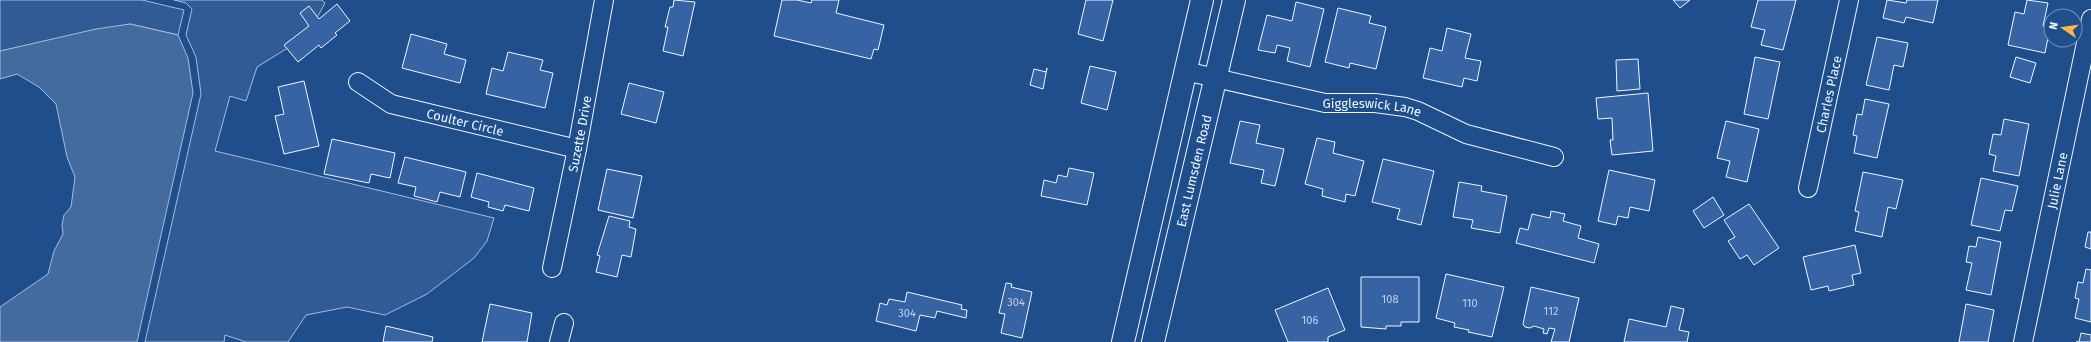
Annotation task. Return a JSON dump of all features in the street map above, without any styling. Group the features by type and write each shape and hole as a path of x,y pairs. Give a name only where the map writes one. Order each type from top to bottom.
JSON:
{"main road":[{"path":"1122,342 1202,0"},
{"name":"East Lumsden Road","path":"1154,342 1214,78 1234,0"}],"street":[{"name":"Suzette Drive","path":"552,268 577,149 604,0"},
{"name":"Charles Place","path":"1808,188 1849,0"},
{"name":"Julie Lane","path":"2023,342 2091,19"},
{"name":"Giggleswick Lane","path":"1185,71 1325,103 1390,104 1418,111 1476,137 1554,157"},
{"name":"Coulter Circle","path":"358,82 391,104 577,149"},
{"path":"559,342 564,323"}],"shaded area":[{"path":"0,0 142,0 184,10 178,35 130,24 0,51"},
{"path":"174,0 322,0 325,3 307,36 257,67 246,101 230,96 215,151 494,218 487,241 474,258 427,294 385,315 347,307 306,315 288,342 246,342 225,335 224,342 145,342 201,94 196,57 186,35 192,9 186,3"},
{"path":"130,24 178,35 188,58 193,93 137,342 0,342 0,307 48,274 54,251 63,234 62,225 64,215 71,207 75,177 67,157 56,104 39,87 17,74 0,79 0,51 96,29"}],"building":[{"path":"674,0 695,2 683,56 663,51 668,27 665,27 670,7 673,7"},
{"path":"782,0 797,0 811,3 812,0 839,0 836,13 884,25 878,50 874,49 871,59 774,36"},
{"path":"1086,0 1113,0 1103,41 1078,34"},
{"path":"1673,0 1690,0 1680,8"},
{"path":"1758,0 1796,0 1783,50 1761,45 1765,30 1751,27"},
{"path":"1887,0 1906,3 1907,0 1938,0 1933,23 1906,17 1904,23 1883,18"},
{"path":"2027,0 2048,3 2047,8 2043,8 2043,48 2046,48 2045,53 2008,45 2015,12 2024,14"},
{"path":"1296,2 1324,9 1310,67 1287,61 1290,48 1277,45 1275,53 1258,50 1267,15 1292,21"},
{"path":"337,4 350,21 335,33 337,35 321,48 319,45 298,62 284,45 309,26 300,13 309,6 319,19"},
{"path":"1338,8 1371,16 1369,23 1386,27 1376,69 1350,63 1349,68 1325,62"},
{"path":"1447,28 1471,34 1465,58 1481,61 1477,81 1464,78 1462,87 1423,78 1430,48 1442,51"},
{"path":"411,34 447,44 444,54 466,60 460,83 402,68"},
{"path":"1877,37 1908,43 1903,67 1894,65 1889,90 1866,85"},
{"path":"508,52 543,60 540,70 553,73 545,108 486,94 492,68 503,71"},
{"path":"1755,57 1780,62 1768,119 1744,114"},
{"path":"2016,57 2036,63 2030,83 2010,77"},
{"path":"1638,59 1640,89 1617,91 1616,60"},
{"path":"1090,66 1116,72 1107,110 1081,103"},
{"path":"1047,68 1043,89 1030,85 1034,69 1046,72"},
{"path":"304,81 319,146 284,154 275,116 284,114 278,87"},
{"path":"629,83 664,92 656,123 621,114"},
{"path":"1648,93 1653,151 1612,155 1610,140 1613,140 1612,118 1598,119 1596,98"},
{"path":"1865,99 1889,104 1877,158 1854,153 1857,136 1853,135 1857,114 1862,115"},
{"path":"2004,119 2029,124 2019,176 1993,171 1996,156 1989,154 1993,134 2001,135"},
{"path":"1240,121 1260,125 1256,143 1284,149 1275,186 1261,183 1264,170 1230,163"},
{"path":"1726,121 1759,129 1747,182 1726,177 1730,161 1717,158"},
{"path":"1317,138 1335,142 1333,153 1364,161 1355,196 1346,194 1345,202 1322,196 1323,189 1305,184"},
{"path":"332,139 395,153 390,178 371,174 369,183 324,174"},
{"path":"405,157 466,172 460,197 440,192 437,202 414,196 416,187 398,183"},
{"path":"1383,159 1434,171 1421,225 1397,219 1400,209 1372,202"},
{"path":"1069,168 1094,173 1087,205 1041,196 1044,180 1056,183 1058,175 1067,177"},
{"path":"607,169 642,176 633,218 598,210"},
{"path":"1609,170 1655,180 1649,211 1630,207 1628,218 1618,216 1616,225 1598,221"},
{"path":"1863,172 1903,180 1896,209 1888,207 1882,237 1855,231 1859,212 1855,211"},
{"path":"477,173 534,188 529,211 505,205 503,211 488,207 489,202 471,197"},
{"path":"1981,178 2018,186 2012,211 2005,210 2000,231 1971,225"},
{"path":"1459,182 1482,186 1481,191 1507,196 1500,233 1471,228 1473,220 1453,217"},
{"path":"1713,197 1724,215 1704,228 1693,211"},
{"path":"1749,204 1779,248 1754,265 1747,255 1740,259 1728,241 1735,237 1724,220"},
{"path":"1551,211 1565,214 1563,221 1581,226 1578,238 1599,244 1594,263 1516,243 1520,228 1528,230 1532,214 1550,218"},
{"path":"609,216 630,221 629,227 636,229 631,257 622,255 617,277 596,272 600,256 597,255"},
{"path":"2088,232 2091,232 2091,249 2085,247"},
{"path":"1978,237 2001,242 1991,295 1966,290 1972,263 1966,262 1969,246 1976,247"},
{"path":"1855,245 1861,273 1852,275 1854,285 1829,291 1828,286 1811,290 1803,257"},
{"path":"2086,269 2091,270 2091,322 2075,318 2079,299 2075,298 2078,282 2083,283"},
{"path":"1446,274 1504,287 1492,337 1468,332 1469,330 1454,327 1455,323 1436,318"},
{"path":"1361,277 1419,277 1419,322 1401,322 1401,326 1386,326 1386,329 1361,327"},
{"path":"1006,283 1012,284 1011,287 1032,292 1022,338 1001,333 1005,314 999,313"},
{"path":"1531,287 1579,298 1569,342 1551,342 1555,329 1549,328 1547,334 1543,333 1544,329 1534,326 1530,328 1525,327 1523,324"},
{"path":"1328,288 1345,330 1328,337 1328,342 1288,342 1275,310"},
{"path":"907,292 962,305 961,309 967,310 966,318 937,311 935,318 920,315 916,331 876,321 880,303 887,305 889,299 905,302"},
{"path":"490,304 532,313 527,342 482,342"},
{"path":"1966,304 1994,310 1988,342 1959,342"},
{"path":"1671,306 1684,309 1679,330 1689,332 1687,342 1624,342 1629,319 1666,327"},
{"path":"386,326 433,337 432,342 383,342"},
{"path":"2081,333 2091,335 2091,342 2079,342"}]}
